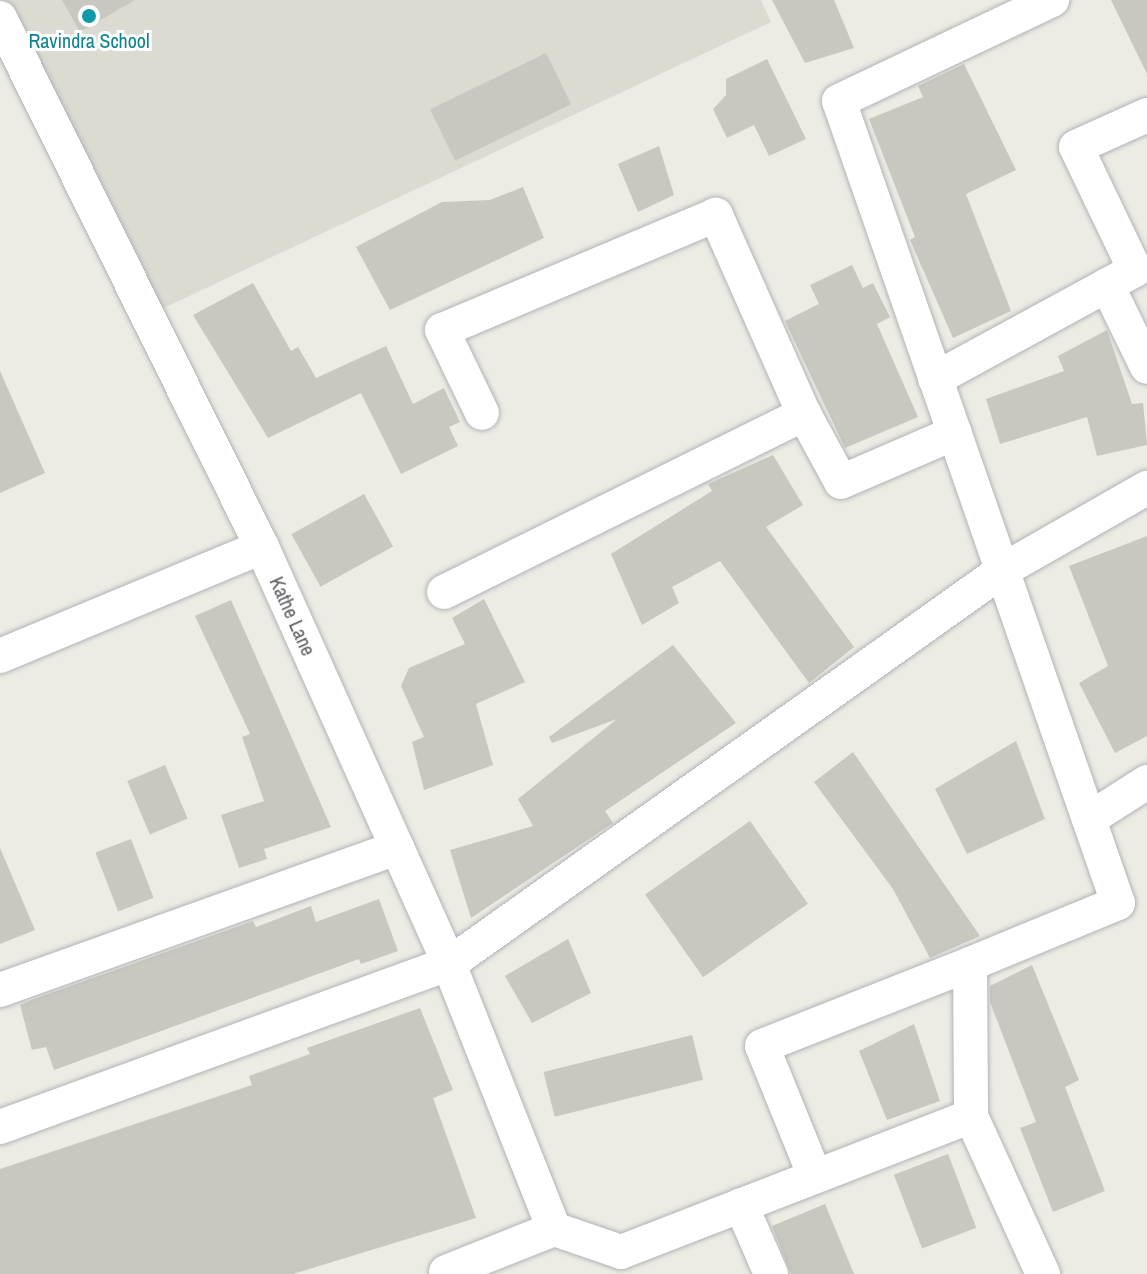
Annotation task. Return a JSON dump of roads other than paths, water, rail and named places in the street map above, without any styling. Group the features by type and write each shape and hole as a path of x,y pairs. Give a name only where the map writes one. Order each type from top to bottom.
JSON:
{"street":[{"path":"814,1174 762,1046 1118,903 839,101 1052,0"},
{"name":"Kathe Lane","path":"0,18 262,547 449,964 554,1229"},
{"path":"1147,115 1076,147 1129,273 1147,367"},
{"path":"482,413 442,330 716,215 804,414 841,482 955,433"},
{"path":"935,379 1129,273"},
{"path":"444,592 804,414"},
{"path":"0,1127 449,964 1003,570 1147,488"},
{"path":"0,656 262,547"},
{"path":"1089,819 1147,782"},
{"path":"0,990 397,848"},
{"path":"970,964 971,1116 1043,1274"},
{"path":"444,1273 554,1229 621,1252 814,1174 971,1116"},
{"path":"741,1205 771,1274"}],"place":[{"name":"Ravindra School","path":"89,16"}]}
